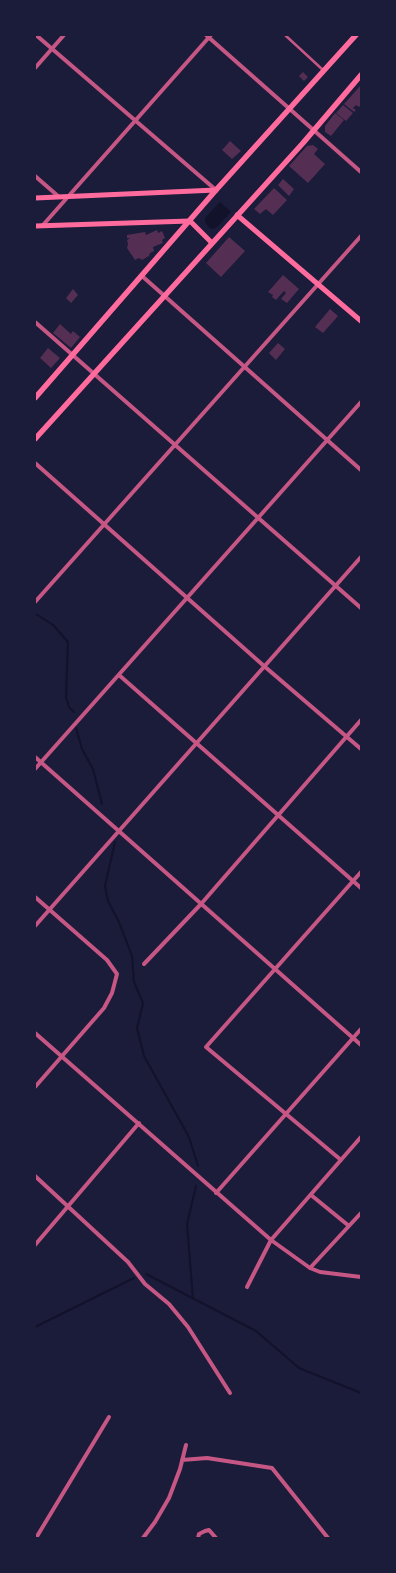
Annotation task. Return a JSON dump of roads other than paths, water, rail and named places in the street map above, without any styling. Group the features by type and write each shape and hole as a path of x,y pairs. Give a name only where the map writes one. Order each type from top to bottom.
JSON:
{"main road":[{"path":"35,398 216,190 356,35"},
{"path":"35,439 238,215 361,75"},
{"path":"35,198 62,199 68,196 165,190 216,190"},
{"path":"238,215 361,321"},
{"path":"35,226 190,221 212,242"}],"street":[{"path":"36,35 216,190"},
{"path":"35,68 64,35"},
{"path":"285,35 324,70"},
{"path":"68,196 209,36 361,172"},
{"path":"35,176 62,199 42,225"},
{"path":"35,602 361,236"},
{"path":"142,276 361,470"},
{"path":"35,322 361,608"},
{"path":"35,769 361,402"},
{"path":"35,463 264,666 361,749"},
{"path":"35,926 361,557"},
{"path":"119,675 361,888"},
{"path":"144,964 202,904 361,720"},
{"path":"35,757 361,1045"},
{"path":"341,1160 206,1047 361,872"},
{"path":"35,897 107,960 117,974 112,993 104,1008 35,1087"},
{"path":"216,1193 361,1029"},
{"path":"35,1033 272,1240 310,1268 320,1272 361,1277"},
{"path":"35,1245 139,1123"},
{"path":"246,1287 272,1240 361,1137"},
{"path":"35,1176 128,1262 145,1284 169,1304 188,1327 230,1393"},
{"path":"311,1195 349,1226"},
{"path":"310,1268 361,1213"},
{"path":"36,1538 109,1417"},
{"path":"143,1538 169,1498 186,1445"},
{"path":"182,1460 207,1458 272,1468 328,1538"},
{"path":"198,1538 199,1534 205,1530 209,1530 216,1538"}],"waterway":[{"path":"36,614 53,625 68,642 66,697 69,707 74,712"},
{"path":"76,728 82,749 93,769 102,804"},
{"path":"115,842 105,886 108,901 119,922 132,956 134,982 143,1003 137,1028 144,1056 189,1137 198,1166"},
{"path":"193,1299 187,1224 196,1186"},
{"path":"146,1274 256,1331 299,1368 361,1393"},
{"path":"35,1327 134,1278"}]}
